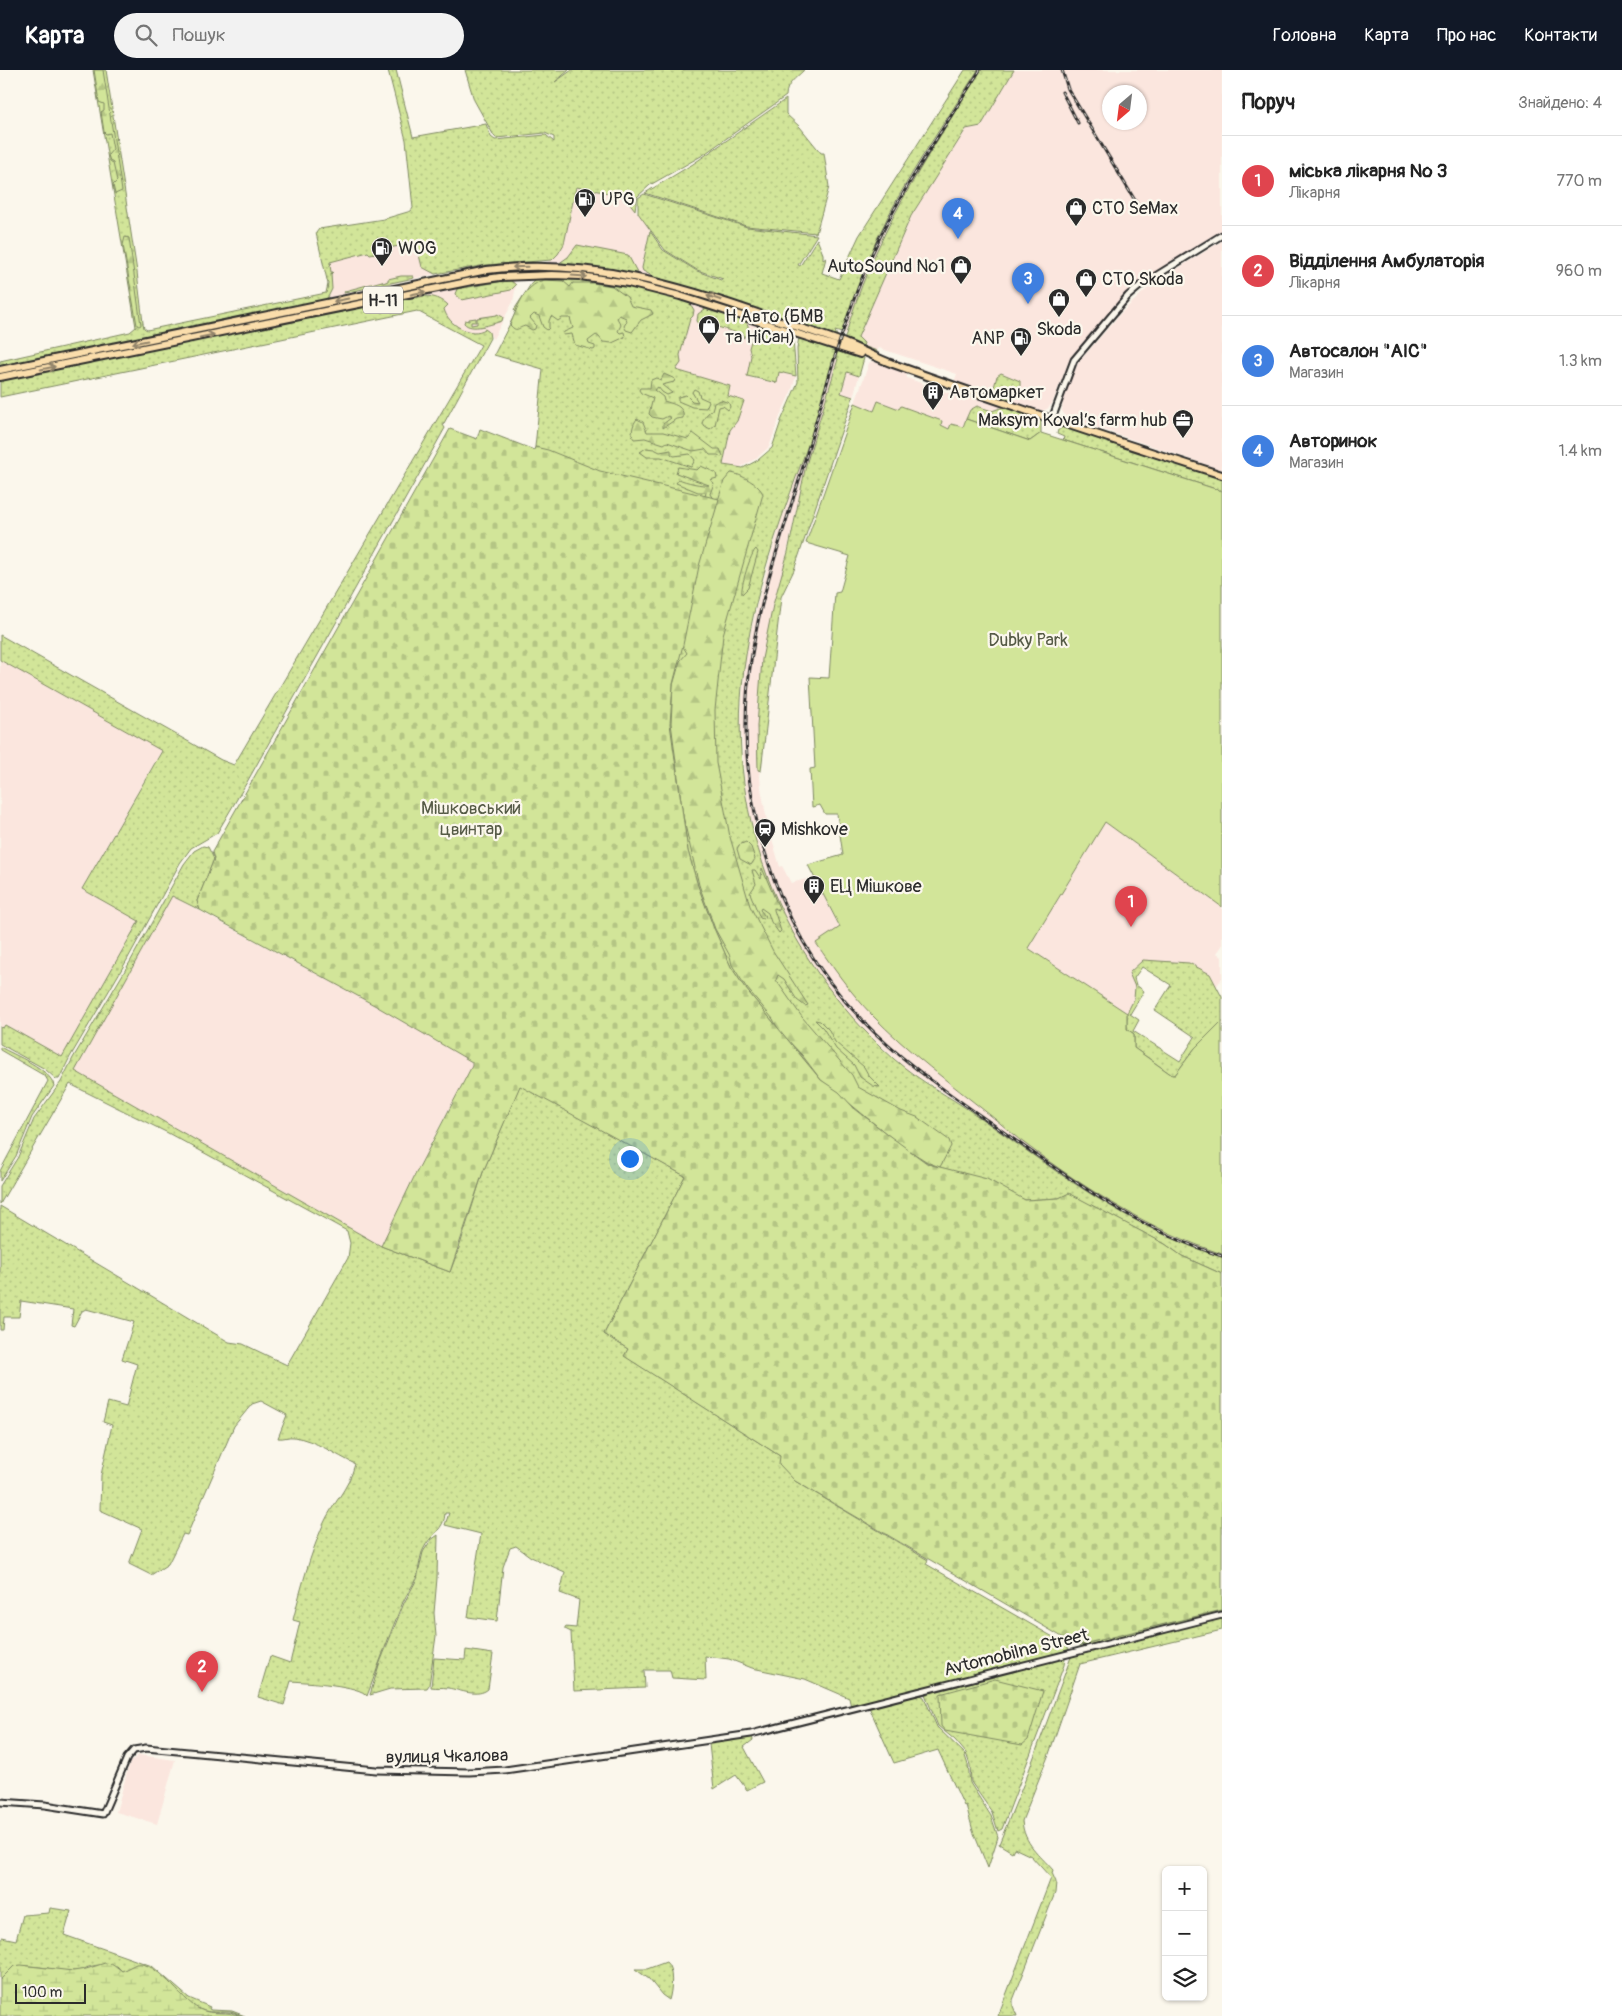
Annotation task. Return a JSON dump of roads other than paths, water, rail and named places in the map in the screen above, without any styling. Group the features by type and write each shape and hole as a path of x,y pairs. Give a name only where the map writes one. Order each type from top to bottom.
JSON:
{"main road":[{"name":"Н-11","path":"0,370 440,278 487,270 521,266 595,269 647,279 760,313 845,343 873,356 1052,419 1222,475"},
{"name":"Н-11","path":"0,377 472,281 500,277 552,275 604,279 654,288 868,357 873,356"}],"street":[{"path":"1052,419 1074,360 1128,296 1141,285 1222,235"},
{"name":"Avtomobilna Street","path":"818,1718 1061,1654 1222,1615"},
{"name":"вулиця Чкалова","path":"0,1802 45,1805 103,1814 127,1758 134,1750 146,1748 376,1770 493,1772 751,1734 818,1718"}],"railway":[{"path":"980,70 909,183 883,230 861,281 833,364 773,565 756,632 747,703 747,753 753,802 764,850 781,897 803,941 830,982 876,1034 939,1086 1100,1198 1159,1231 1190,1245 1222,1256"},
{"path":"1062,70 1068,89 1142,212"},
{"path":"1062,92 1078,123"}],"place":[{"name":"UPG","path":"585,218"},
{"name":"СТО SeMax","path":"1076,227"},
{"name":"Авторинок","path":"958,239"},
{"name":"WOG","path":"382,267"},
{"name":"AutoSound №1","path":"961,285"},
{"name":"СТО Skoda","path":"1086,298"},
{"name":"Автосалон \"АІС\"","path":"1028,304"},
{"name":"Skoda","path":"1059,318"},
{"name":"Н Авто (БМВ та НіСан)","path":"709,345"},
{"name":"ANP","path":"1021,357"},
{"name":"Автомаркет","path":"933,411"},
{"name":"Maksym Koval’s farm hub","path":"1183,439"},
{"name":"Mishkove","path":"765,848"},
{"name":"ЕЦ Мішкове","path":"814,905"},
{"name":"міська лікарня № 3","path":"1131,927"},
{"name":"Відділення Амбулаторія","path":"202,1692"}],"park label":[{"name":"Dubky Park","path":"1028,640"},
{"name":"Мішковський цвинтар","path":"471,818"}]}
